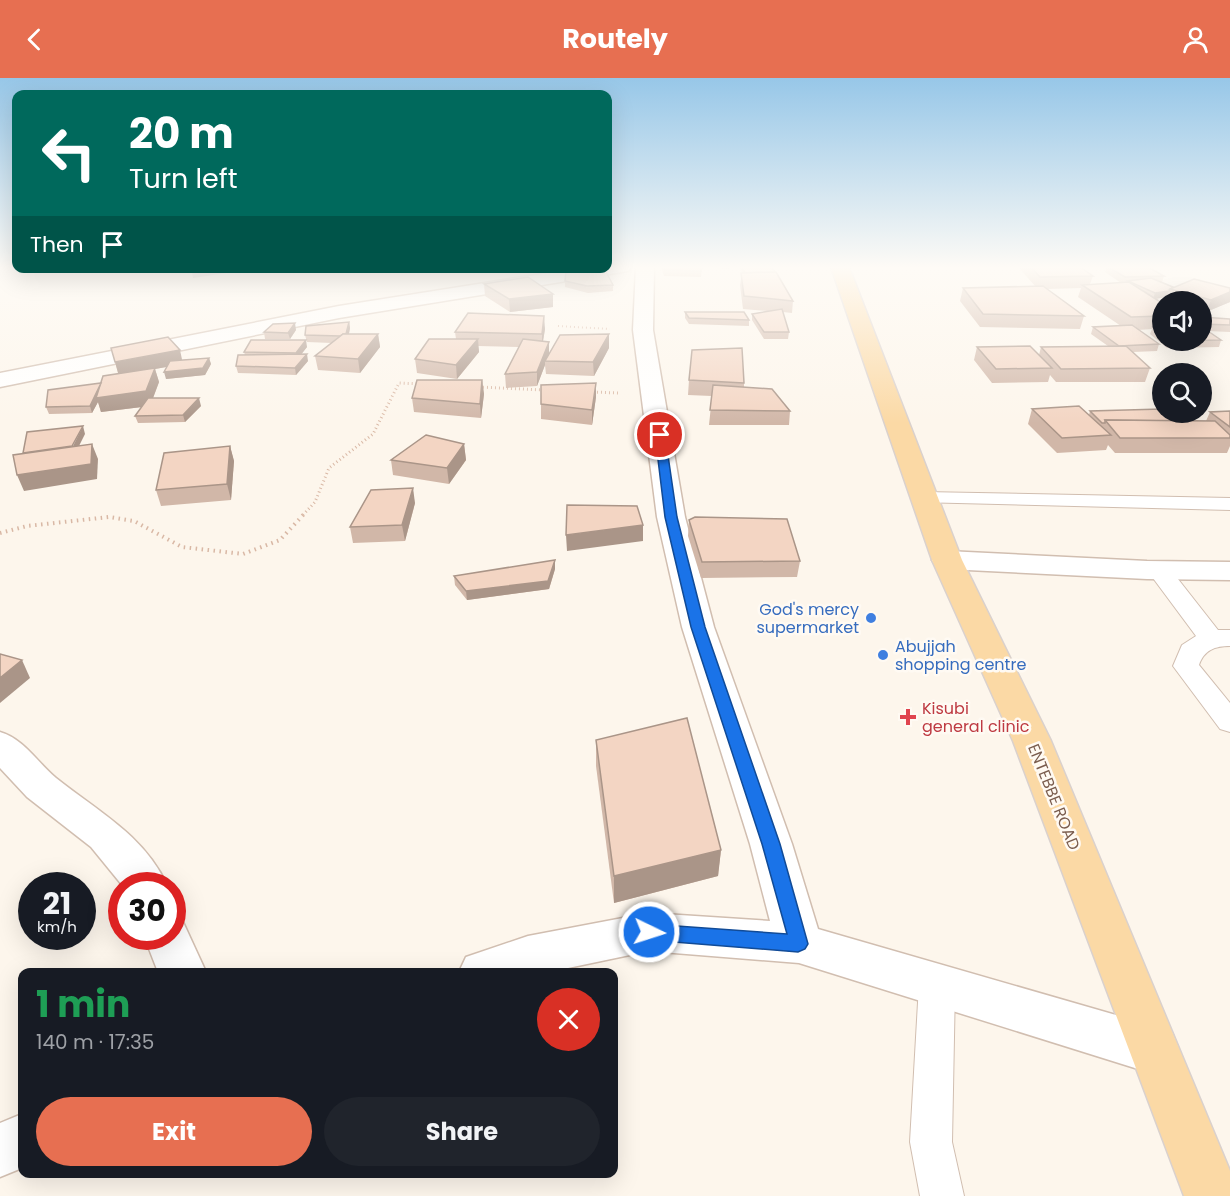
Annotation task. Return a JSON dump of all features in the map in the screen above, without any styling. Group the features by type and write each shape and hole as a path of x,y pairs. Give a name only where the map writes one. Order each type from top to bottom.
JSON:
{"main road":[{"name":"ENTEBBE ROAD","path":"859,319 947,560 1032,741 1154,1050 1217,1191"}],"street":[{"path":"0,380 303,319"},
{"path":"643,319 643,330 671,517 695,618 771,844 798,944"},
{"path":"947,560 1230,571"},
{"path":"0,745 41,787 106,836 137,872"},
{"path":"494,968 528,956 649,932 798,944 1154,1050"},
{"path":"173,950 180,968"},
{"path":"0,1149 18,1142"}],"lane":[{"path":"924,498 1230,504"},
{"path":"1159,570 1221,638 1191,651 1186,666 1230,722"},
{"path":"937,985 932,1142 942,1196"}],"path":[{"path":"558,327 643,330"},
{"path":"0,533 27,526 109,517 134,521 182,547 243,554 279,540 315,502 329,468 373,434 399,383 423,384"},
{"path":"470,386 551,390"},
{"path":"585,391 652,394"}],"building":[{"path":"464,319 544,319 542,334 455,332"},
{"path":"755,319 785,319 789,332 764,332"},
{"path":"1212,319 1230,319 1230,325 1212,324"},
{"path":"349,322 346,334 340,336 305,335 306,326"},
{"path":"295,323 288,333 264,332 273,324"},
{"path":"1132,325 1152,339 1152,344 1119,346 1093,327"},
{"path":"343,334 378,334 358,359 315,356"},
{"path":"609,334 593,362 545,361 560,335"},
{"path":"1212,334 1221,340 1212,340"},
{"path":"168,337 180,350 115,362 111,348"},
{"path":"429,339 478,339 456,365 415,359"},
{"path":"523,339 549,342 537,372 505,374"},
{"path":"251,340 306,340 296,353 244,352"},
{"path":"1030,346 1052,368 996,369 977,347"},
{"path":"1126,346 1150,368 1061,369 1041,347"},
{"path":"742,348 744,383 689,380 692,350"},
{"path":"307,354 295,368 236,366 238,355"},
{"path":"209,358 203,368 164,372 170,361"},
{"path":"155,368 146,391 96,398 103,376"},
{"path":"417,380 482,380 480,404 412,398"},
{"path":"101,383 90,406 46,407 48,390"},
{"path":"596,383 592,410 541,404 541,385"},
{"path":"713,385 772,389 790,411 710,410"},
{"path":"148,398 199,398 183,415 135,416"},
{"path":"1079,406 1111,435 1062,438 1032,409"},
{"path":"1152,409 1152,421 1105,420 1105,423 1102,423 1090,411"},
{"path":"1230,411 1230,427 1212,414"},
{"path":"1105,420 1152,420 1152,423 1212,423 1215,421 1230,435 1230,438 1120,438"},
{"path":"83,426 72,446 23,453 27,432"},
{"path":"426,435 464,444 447,468 391,460"},
{"path":"92,444 91,464 17,475 13,455"},
{"path":"230,446 227,484 156,490 164,453"},
{"path":"413,488 402,525 350,527 371,490"},
{"path":"567,505 637,506 643,525 566,535"},
{"path":"695,517 787,519 800,561 702,562 689,520"},
{"path":"555,560 548,581 466,591 454,576"},
{"path":"0,654 22,660 0,678"},
{"path":"687,718 721,850 614,876 596,740"}],"place":[{"name":"God's mercy supermarket","path":"871,618"},
{"name":"Abujjah shopping centre","path":"883,655"},
{"name":"Kisubi general clinic","path":"908,717"}],"route":[{"path":"649,932 798,944 771,844 698,627 671,517 660,435"}]}
